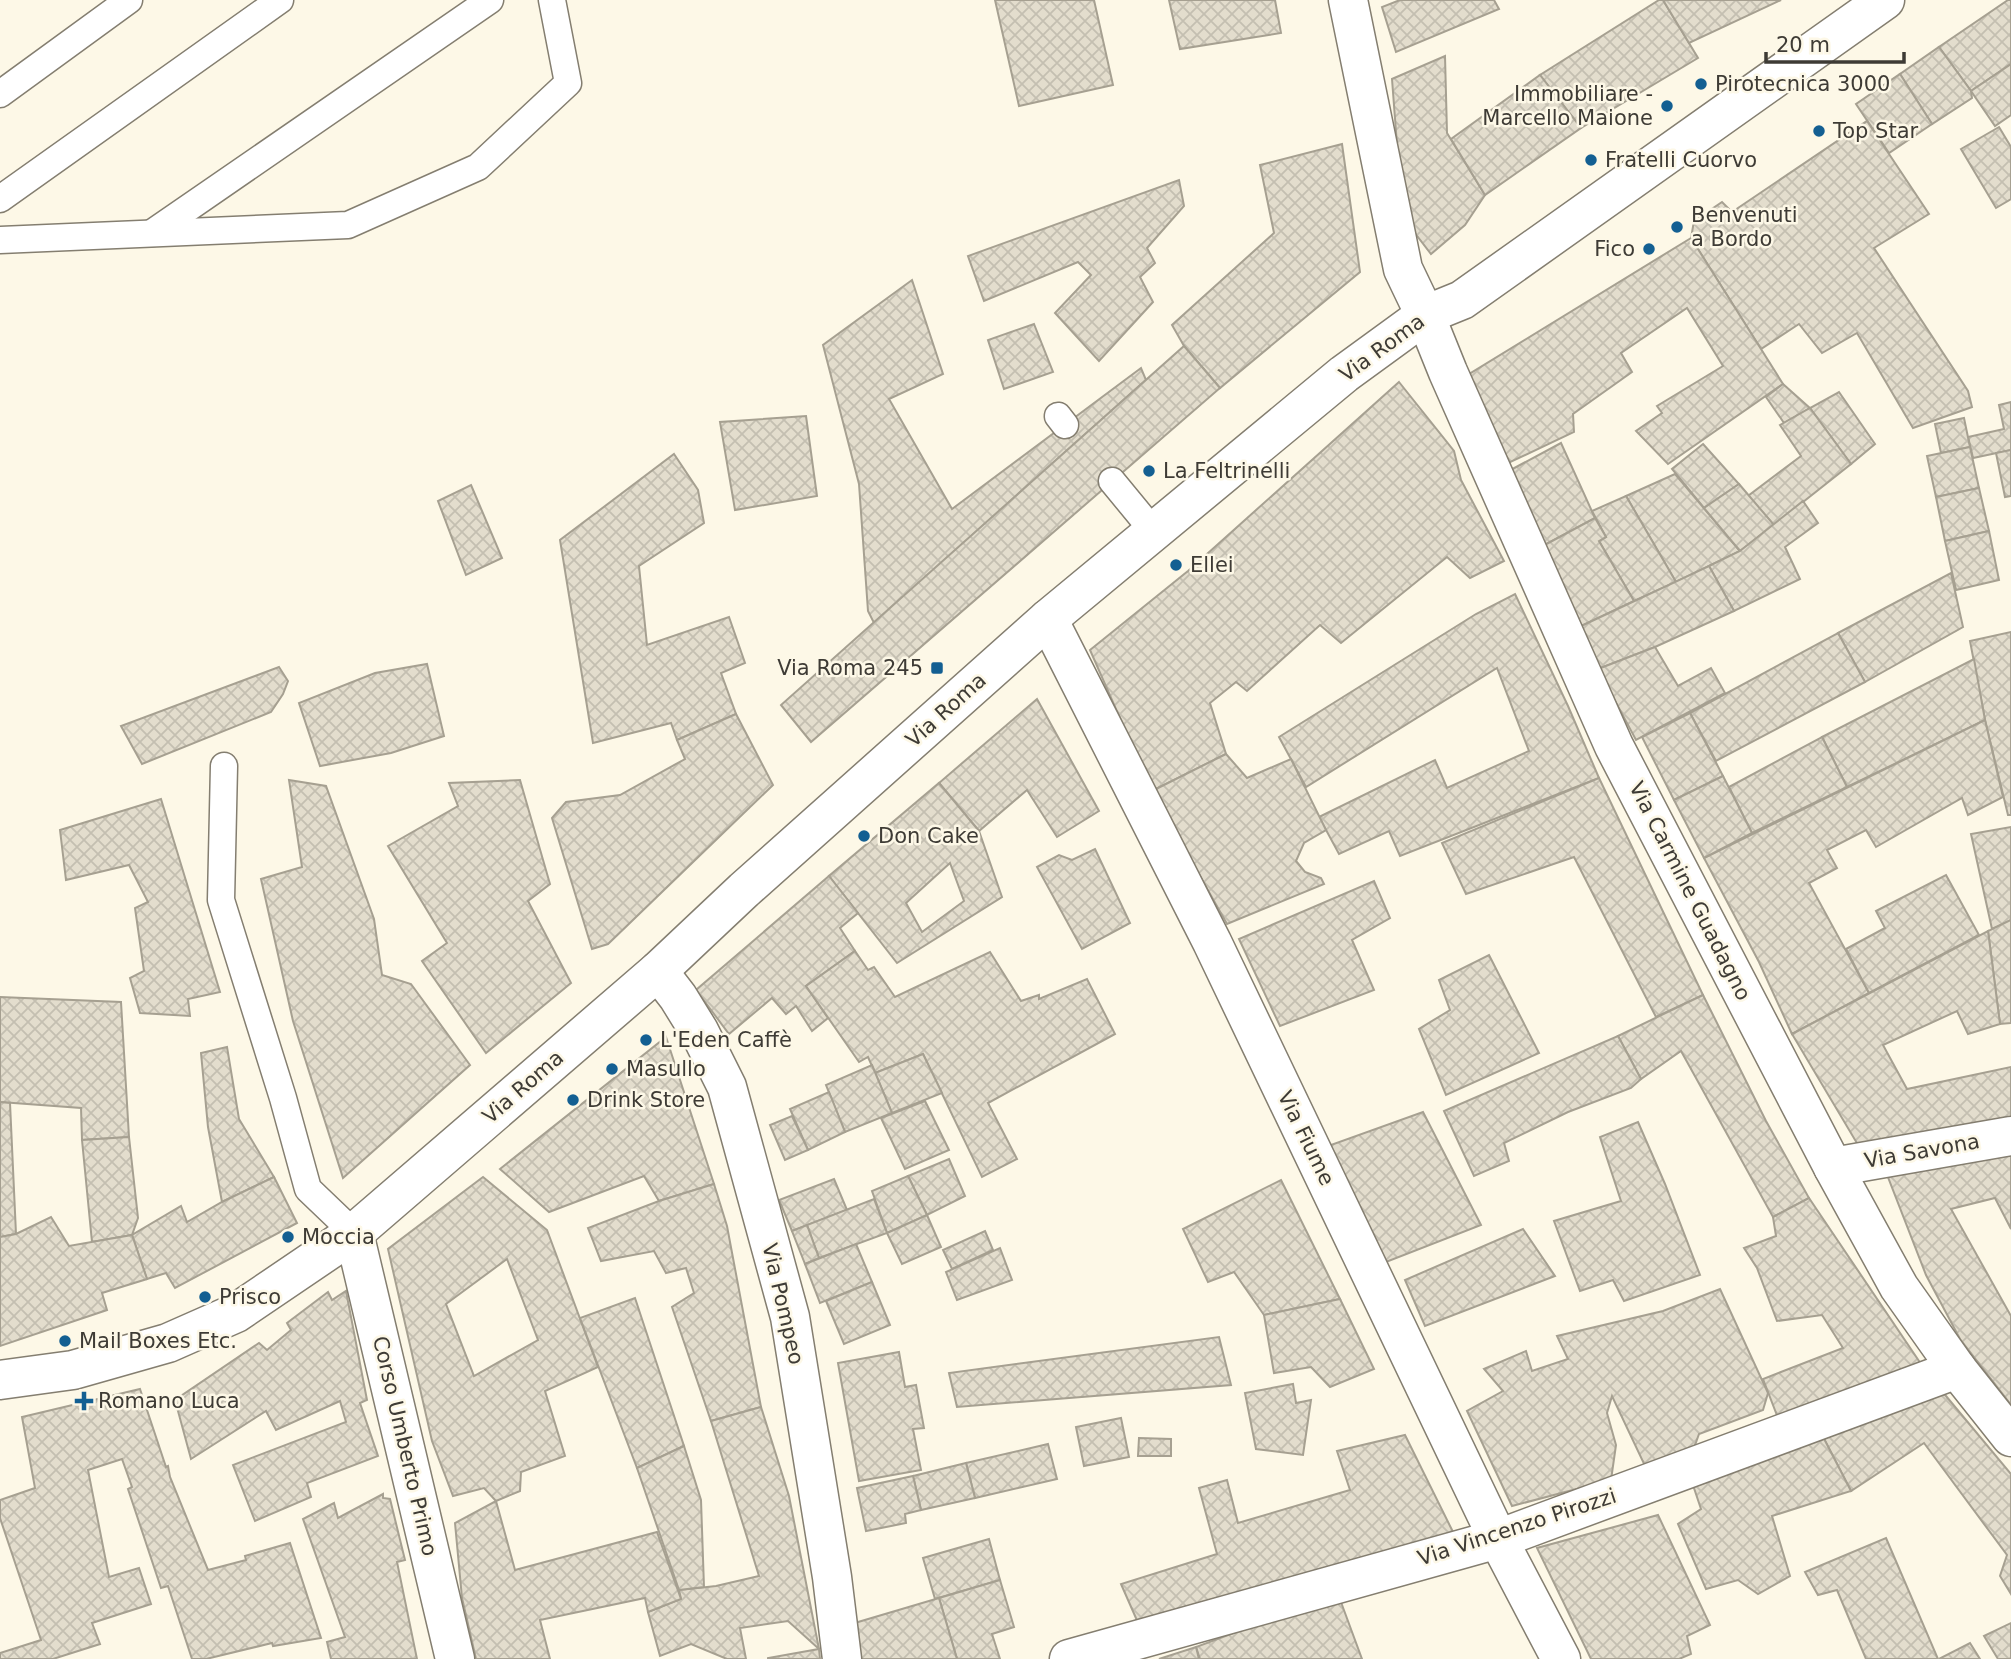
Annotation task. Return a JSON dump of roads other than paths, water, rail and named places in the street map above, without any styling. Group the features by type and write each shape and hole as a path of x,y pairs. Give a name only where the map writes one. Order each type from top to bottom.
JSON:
{"street":[{"name":"Via Roma","path":"0,1380 73,1370 168,1343 236,1313 355,1233 659,971 744,890 1048,619 1344,374 1426,315 1462,300 1885,0"},
{"name":"Via Carmine Guadagno","path":"1349,1 1403,269 1426,315 1614,746 1833,1167 1899,1287 1956,1369 2011,1437"},
{"name":"Via Fiume","path":"1048,619 1219,954 1498,1539 1561,1659"},
{"name":"Via Pompeo","path":"659,971 699,1031 727,1087 790,1317 832,1577 842,1659"},
{"name":"Via Savona","path":"1833,1167 2011,1136"},
{"name":"Corso Umberto Primo","path":"355,1233 455,1659"},
{"name":"Via Vincenzo Pirozzi","path":"1069,1659 1498,1539 1956,1369"}],"lane":[{"path":"0,94 129,0"},
{"path":"0,198 280,0"},
{"path":"152,233 490,0"},
{"path":"0,240 348,225 478,167 568,83 552,0"},
{"path":"1112,481 1154,532"},
{"path":"224,766 220,900 309,1189 355,1233"}],"place":[{"name":"Pirotecnica 3000","path":"1701,84"},
{"name":"Immobiliare - Marcello Maione","path":"1667,106"},
{"name":"Top Star","path":"1819,131"},
{"name":"Fratelli Cuorvo","path":"1591,160"},
{"name":"Benvenuti a Bordo","path":"1677,227"},
{"name":"Fico","path":"1649,249"},
{"name":"La Feltrinelli","path":"1149,471"},
{"name":"Ellei","path":"1176,565"},
{"name":"Via Roma 245","path":"937,668"},
{"name":"Don Cake","path":"864,836"},
{"name":"L'Eden Caffè","path":"646,1040"},
{"name":"Masullo","path":"612,1069"},
{"name":"Drink Store","path":"573,1100"},
{"name":"Moccia","path":"288,1237"},
{"name":"Prisco","path":"205,1297"},
{"name":"Mail Boxes Etc.","path":"65,1341"},
{"name":"Romano Luca","path":"84,1401"}]}
